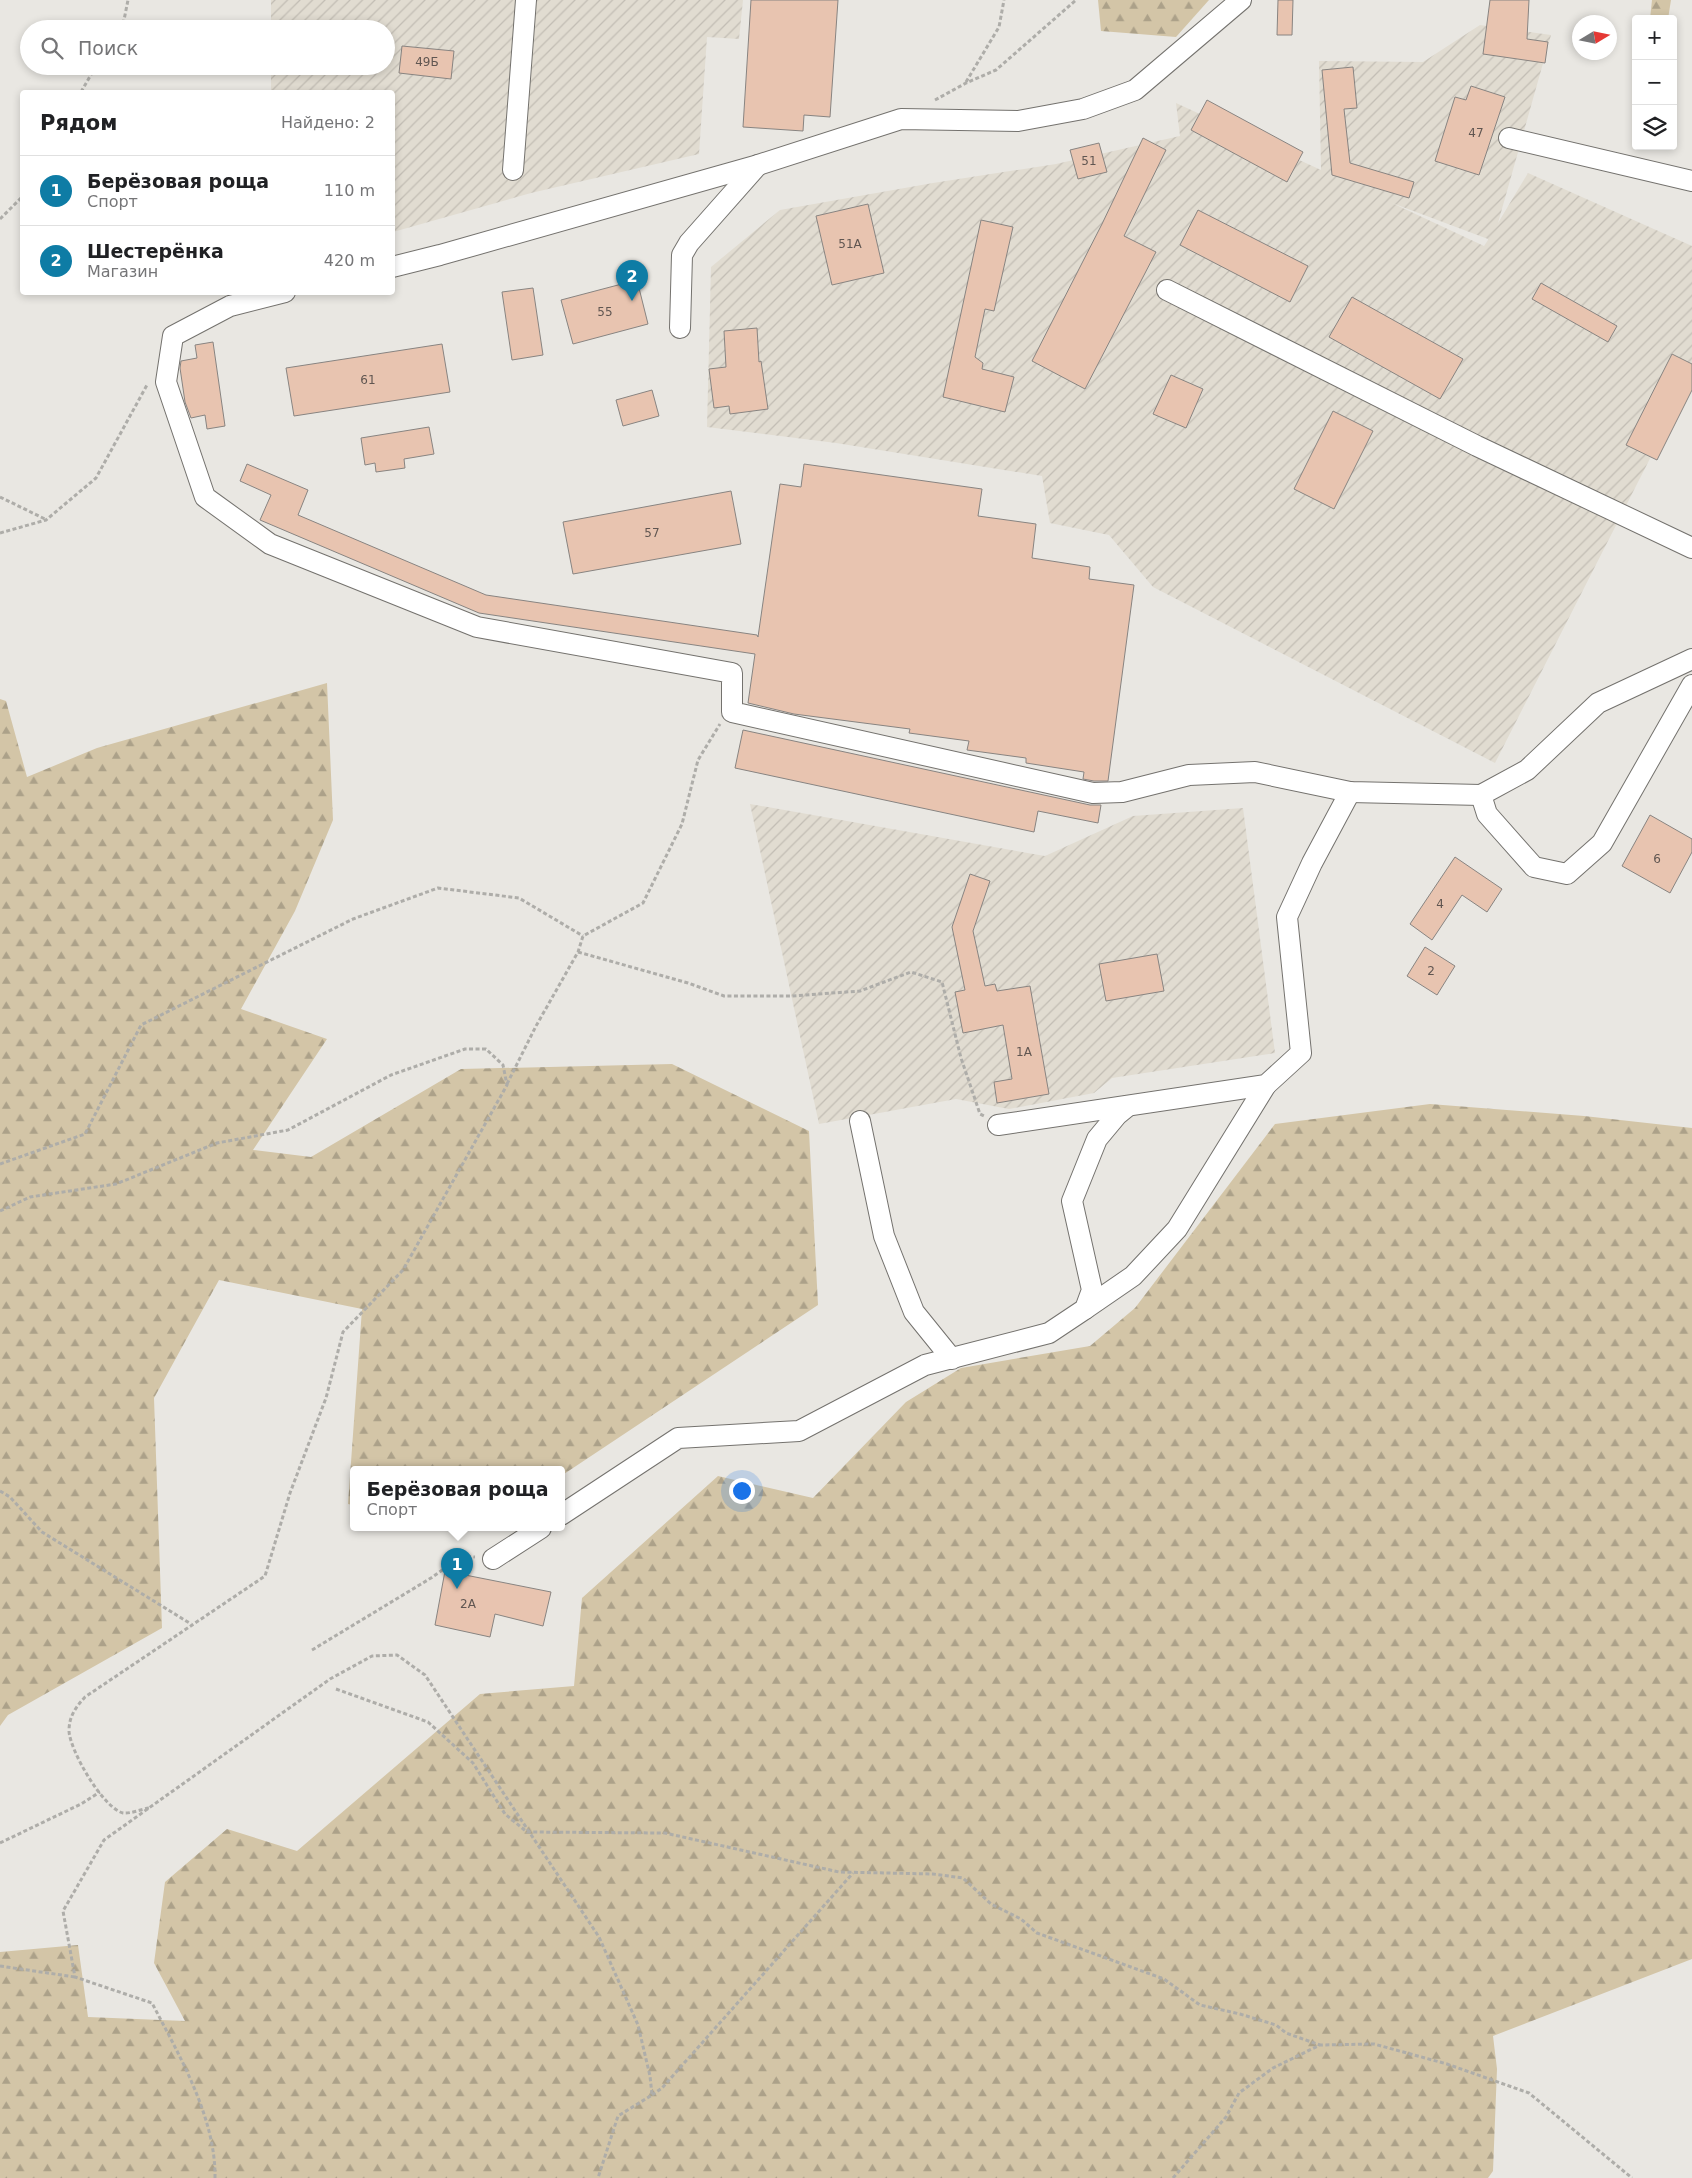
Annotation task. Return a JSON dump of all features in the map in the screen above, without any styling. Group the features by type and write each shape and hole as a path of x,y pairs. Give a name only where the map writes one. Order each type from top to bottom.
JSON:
{"street":[{"path":"513,170 526,0"},
{"path":"395,265 440,255 758,164 901,119 1018,121 1083,109 1135,90 1241,0"},
{"path":"1508,138 1692,181"},
{"path":"680,328 682,255 689,243 758,164"},
{"path":"1167,290 1477,446 1692,548"},
{"path":"273,295 230,306 173,336 166,382 205,497 270,544 477,627 732,672 732,712 1093,793 1122,792 1189,775 1255,772 1350,792 1481,795 1527,770 1598,703 1692,659"},
{"path":"1481,795 1487,814 1534,867 1567,874 1602,843 1692,685"},
{"path":"565,1512 678,1438 799,1431 925,1365 1049,1333 1133,1276 1178,1230 1266,1085 1301,1053 1286,917 1350,792"},
{"path":"998,1125 1266,1085"},
{"path":"1085,1309 1092,1290 1072,1201 1097,1139 1117,1115 1128,1106"},
{"path":"860,1121 884,1236 914,1312 952,1359"},
{"path":"493,1559 536,1531"}],"path":[{"path":"124,20 128,0"},
{"path":"966,83 999,27 1004,0"},
{"path":"934,101 966,83 996,70 1076,0"},
{"path":"82,90 91,75"},
{"path":"0,218 20,199"},
{"path":"0,533 46,520 96,478 151,378"},
{"path":"0,497 46,520"},
{"path":"149,1808 124,1813 110,1806 77,1758 69,1731 73,1710 85,1697 265,1576 290,1493 326,1398 343,1332 403,1270 507,1085 536,1026 578,952 583,936 643,903 682,824 698,760 716,728 732,712"},
{"path":"0,1164 85,1134 141,1025 353,920 438,888 520,898 583,936"},
{"path":"578,952 688,983 724,996 792,996 860,991 911,972 942,982 962,1058 980,1114 998,1125"},
{"path":"0,1211 30,1197 116,1184 217,1143 288,1130 391,1076 465,1049 486,1049 503,1065 507,1085"},
{"path":"0,1491 10,1497 42,1532 191,1624"},
{"path":"312,1650 431,1578 462,1556 493,1559"},
{"path":"75,1977 63,1911 104,1840 330,1680 372,1656 398,1655 425,1675 527,1832 599,1937 638,2025 650,2076 652,2094"},
{"path":"336,1689 428,1722 473,1762 505,1814 527,1832 665,1833 839,1872 933,1874 963,1878 991,1904 1021,1919 1037,1933 1164,1979 1200,2005 1276,2025 1286,2033 1320,2045 1374,2044 1447,2064 1529,2093 1632,2178"},
{"path":"0,1843 81,1804 100,1792"},
{"path":"598,2178 618,2116 662,2088 854,1872"},
{"path":"0,1966 75,1977 152,2003 177,2051 202,2108 216,2162 215,2178"},
{"path":"1173,2178 1226,2117 1239,2093 1273,2068 1320,2045"}],"shaded area":[{"path":"271,0 743,0 739,39 707,37 699,154 531,193 395,231 395,90 271,90 271,75 395,75 395,20 271,20"},
{"path":"1480,25 1551,35 1498,223 1528,173 1692,246 1692,376 1495,763 1153,587 1109,535 1050,523 1042,476 836,443 707,427 711,267 780,210 1056,164 1180,136 1176,103 1321,170 1319,61 1423,62","holes":["1392,203 1488,239 1484,246"]},
{"path":"750,804 1045,856 1133,816 1243,808 1275,1053 1112,1078 1094,1093 1009,1109 956,1099 819,1124"}],"green space":[{"path":"1098,0 1209,0 1176,37 1101,31"},
{"path":"1652,0 1671,0 1669,15 1650,15"},
{"path":"327,683 333,820 295,911 241,1009 327,1039 253,1150 311,1157 461,1069 672,1064 809,1131 818,1305 565,1473 565,1466 351,1466 362,1309 219,1280 154,1398 162,1628 8,1715 0,1726 0,699 6,701 27,777 97,748"},
{"path":"1430,1104 1584,1116 1692,1128 1692,1959 1493,2036 1497,2069 1493,2171 1488,2178 0,2178 0,1952 78,1945 88,2017 185,2021 154,1963 165,1882 227,1829 297,1851 480,1694 574,1686 582,1598 718,1476 813,1498 906,1402 961,1368 1090,1346 1135,1308 1275,1124"},
{"path":"350,1476 350,1504 348,1504"}],"building":[{"path":"751,0 838,0 830,117 804,115 803,131 743,127"},
{"path":"1278,0 1293,0 1292,35 1277,35"},
{"path":"1490,0 1529,0 1527,39 1548,42 1545,63 1483,54"},
{"path":"402,46 454,51 451,79 399,73"},
{"path":"1353,67 1357,108 1344,109 1350,163 1414,182 1409,198 1332,175 1322,70"},
{"path":"1471,86 1505,97 1479,175 1435,161 1455,97 1466,100"},
{"path":"1207,100 1303,152 1287,182 1191,130"},
{"path":"1143,138 1166,150 1124,236 1156,252 1085,389 1032,361 1102,224"},
{"path":"1099,143 1107,172 1078,179 1070,150"},
{"path":"868,204 884,273 832,285 816,216"},
{"path":"1198,210 1308,266 1290,302 1180,245"},
{"path":"981,220 1013,227 994,311 985,309 975,357 983,363 982,369 1014,377 1005,412 943,397"},
{"path":"637,280 648,324 573,344 561,300"},
{"path":"1541,283 1617,326 1608,342 1532,299"},
{"path":"533,288 543,355 512,360 502,292"},
{"path":"1352,297 1463,359 1440,399 1329,337"},
{"path":"757,328 759,362 761,361 768,409 730,414 729,406 714,408 709,369 726,367 724,331"},
{"path":"213,342 225,426 207,429 205,415 191,418 185,402 180,368 181,361 197,358 195,345"},
{"path":"442,344 450,392 294,416 286,368"},
{"path":"1672,354 1692,364 1692,390 1657,460 1626,445"},
{"path":"1171,375 1203,389 1186,428 1153,414"},
{"path":"652,390 659,416 623,426 616,400"},
{"path":"1333,411 1373,431 1334,509 1294,489"},
{"path":"429,427 434,454 404,459 405,468 376,472 375,463 365,465 361,438"},
{"path":"247,464 308,490 298,515 486,595 757,635 758,637 780,484 801,487 804,464 982,489 978,516 1036,524 1032,558 1090,567 1089,579 1134,585 1108,781 1083,779 1084,772 1026,763 1026,758 967,750 969,741 909,733 910,729 794,714 748,703 755,654 479,613 260,520 271,495 240,481"},
{"path":"731,491 741,544 573,574 563,522"},
{"path":"743,730 1090,805 1101,805 1098,823 1038,811 1034,832 735,768"},
{"path":"1650,815 1692,839 1692,852 1670,893 1622,866"},
{"path":"1455,857 1502,889 1487,912 1462,895 1432,940 1410,924"},
{"path":"970,874 990,881 973,931 985,986 995,984 997,991 1030,986 1049,1094 997,1103 994,1082 1012,1079 1003,1025 963,1033 955,992 965,990 952,927"},
{"path":"1425,947 1455,966 1437,995 1407,976"},
{"path":"1157,954 1164,991 1106,1001 1099,964"},
{"path":"445,1571 551,1592 543,1626 495,1614 490,1637 435,1625"}],"place":[{"name":"Шестерёнка","path":"632,301"},
{"name":"Берёзовая роща","path":"457,1589"}]}
